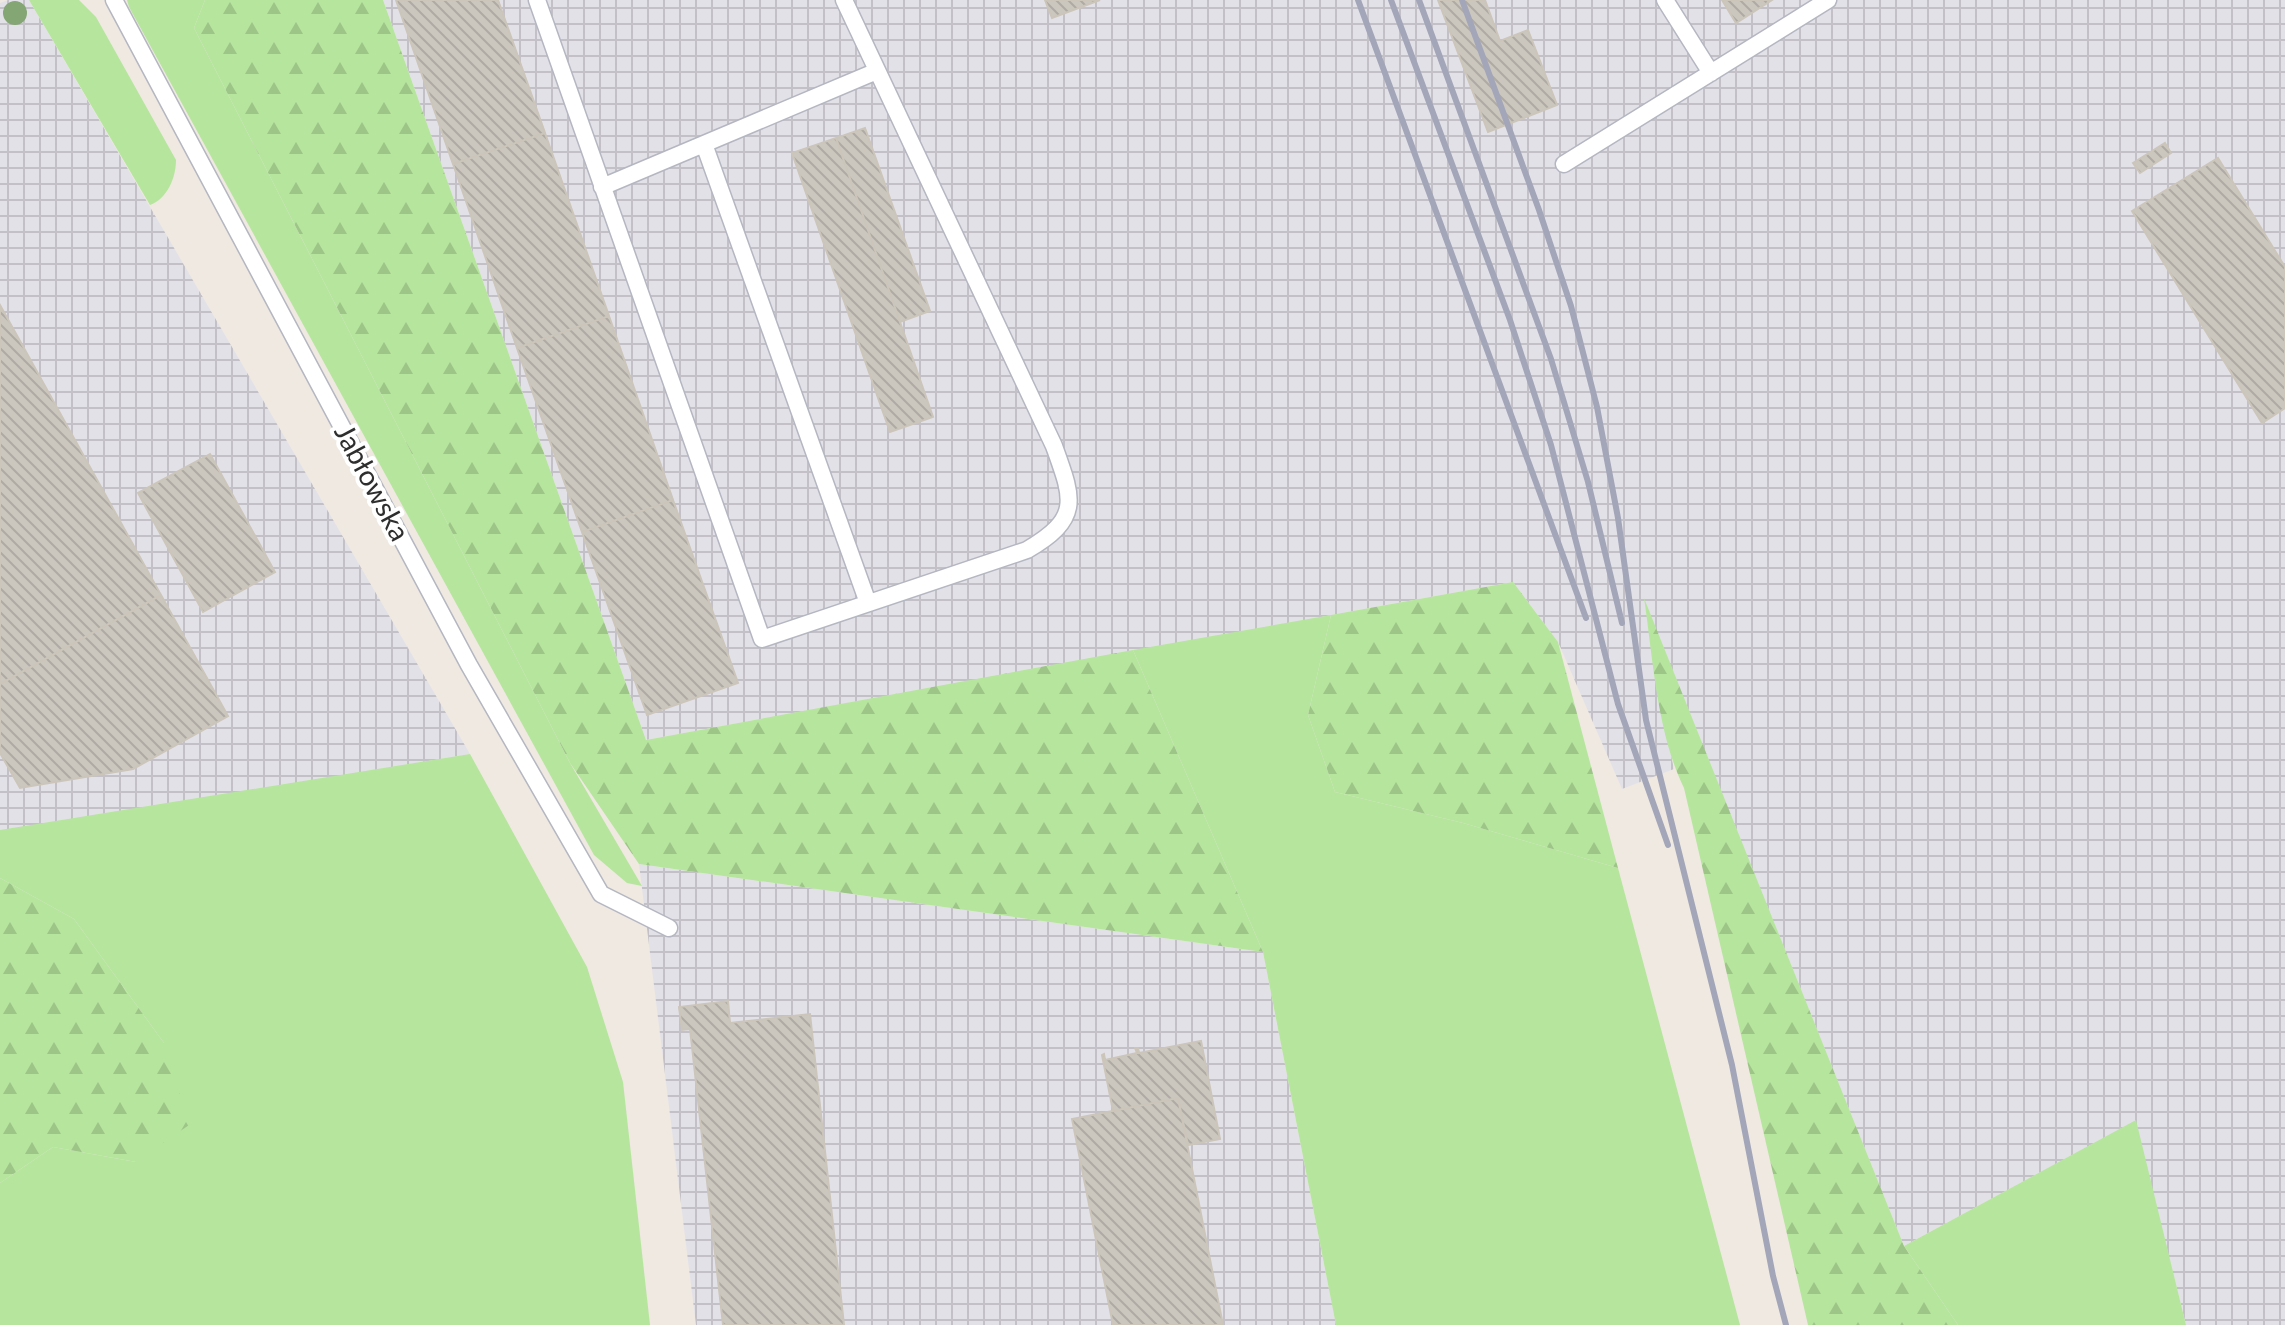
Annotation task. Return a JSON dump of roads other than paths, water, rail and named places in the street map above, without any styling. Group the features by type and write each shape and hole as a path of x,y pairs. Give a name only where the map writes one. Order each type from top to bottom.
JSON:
{"lane":[{"name":"Jabłowska","path":"114,0 469,665 601,894 669,928"},
{"path":"537,0 762,639 1027,550 1052,536 1067,514 1070,492 1054,446 844,0"},
{"path":"1665,0 1711,73"},
{"path":"1564,164 1828,0"},
{"path":"602,187 877,71"},
{"path":"704,144 868,603"}],"railway":[{"path":"1358,0 1586,618"},
{"path":"1391,0 1510,320 1551,445 1618,704 1668,845"},
{"path":"1419,0 1551,359 1588,482 1622,623"},
{"path":"1462,0 1571,306 1597,407 1618,518 1646,720 1732,1065 1773,1276 1786,1325"}]}
